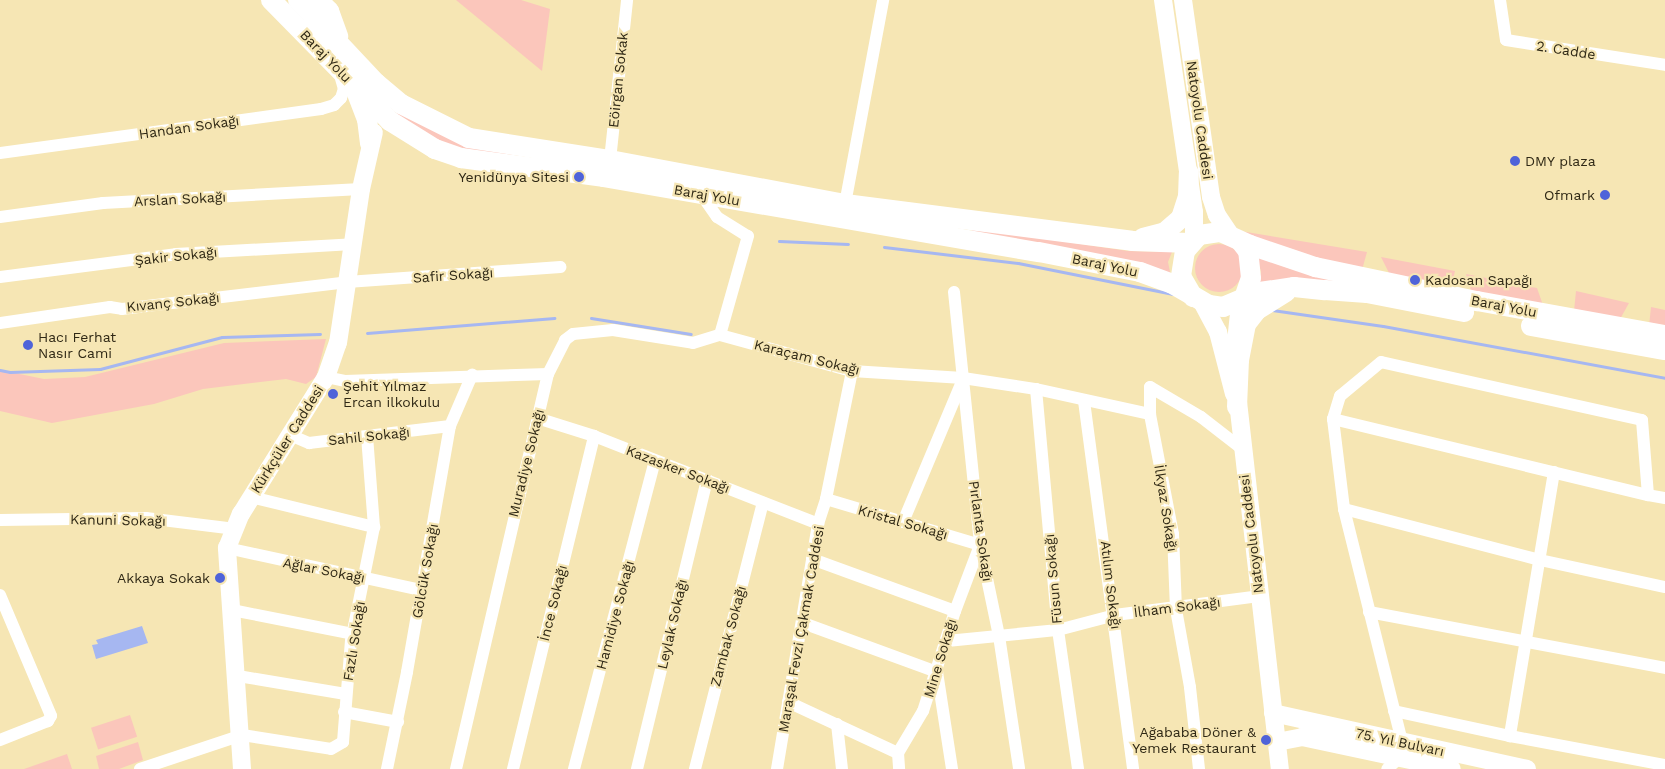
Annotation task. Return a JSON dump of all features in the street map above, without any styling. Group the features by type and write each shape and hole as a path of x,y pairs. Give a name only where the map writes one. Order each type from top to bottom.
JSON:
{"main road":[{"name":"Baraj Yolu","path":"271,0 380,110 415,138 462,158 609,169 701,194 845,212 1132,242 1192,241"},
{"name":"Baraj Yolu","path":"298,0 376,83 415,112 469,138 609,169 845,212 1140,272 1172,283 1197,299"},
{"name":"Natoyolu Caddesi","path":"1163,0 1189,173 1192,241"},
{"name":"Natoyolu Caddesi","path":"1183,0 1211,197 1217,215 1236,239"},
{"path":"325,4 340,43"},
{"path":"350,81 361,100 370,144"},
{"path":"376,83 380,110"},
{"name":"Kürkçüler Caddesi","path":"243,769 238,676 227,548 251,497 326,377 338,343 361,189 370,144 380,110"},
{"path":"1132,242 1165,232 1181,218 1188,197 1189,173"},
{"path":"1197,299 1223,307 1245,296 1252,266 1248,251 1236,239 1210,232 1192,241 1181,263 1181,276 1218,332 1237,407"},
{"name":"Baraj Yolu","path":"1236,239 1315,267 1477,301 1665,335"},
{"name":"Baraj Yolu","path":"1245,296 1294,288 1389,297 1665,350"},
{"path":"1237,407 1239,360 1246,324 1257,310 1294,288"},
{"name":"Natoyolu Caddesi","path":"1245,296 1238,311 1236,340 1237,407 1280,769"},
{"name":"75. Yıl Bulvarı","path":"1273,713 1396,756 1527,769"},
{"name":"75. Yıl Bulvarı","path":"1277,742 1302,738 1452,769"}],"street":[{"name":"Eöirgan Sokak","path":"609,169 627,0"},
{"path":"845,212 883,0"},
{"name":"2. Cadde","path":"1500,0 1506,40 1665,66"},
{"name":"Handan Sokağı","path":"0,153 321,109 334,105 341,98 342,78 335,66"},
{"name":"Arslan Sokağı","path":"0,217 103,203 361,189"},
{"path":"326,377 345,381 548,374 565,340 573,334 613,330 693,343 720,335 748,236 717,217 701,194"},
{"name":"Şakir Sokağı","path":"0,277 176,254 353,244"},
{"name":"Safir Sokağı","path":"347,282 560,267"},
{"name":"Kıvanç Sokağı","path":"0,322 110,307 122,309 347,282"},
{"name":"Pırlanta Sokağı","path":"954,292 980,545 999,636 1019,769"},
{"name":"Karaçam Sokağı","path":"720,335 852,372 963,378 1036,389 1150,414"},
{"path":"1396,756 1394,711 1344,510 1333,419 1340,396 1381,362 1642,420 1648,495"},
{"name":"Maraşal Fevzi Çakmak Caddesi","path":"777,769 803,623 818,524 826,499 852,372"},
{"name":"Muradiye Sokağı","path":"456,769 548,374"},
{"name":"Gölcük Sokağı","path":"387,769 398,722 450,426 472,376"},
{"path":"903,522 963,378"},
{"name":"İlkyaz Sokağı","path":"1199,769 1190,687 1176,609 1173,534 1150,414 1150,387 1201,417 1241,448"},
{"name":"Füsun Sokağı","path":"1036,389 1058,630 1078,769"},
{"name":"Atılım Sokağı","path":"1084,401 1115,615 1133,769"},
{"name":"Kazasker Sokağı","path":"537,418 594,436 818,524"},
{"path":"1333,419 1665,498"},
{"name":"Sahil Sokağı","path":"290,435 309,442 450,426"},
{"name":"Fazlı Sokağı","path":"242,735 336,748 344,736 344,712 353,634 374,527 367,436"},
{"name":"İnce Sokağı","path":"514,769 594,436"},
{"name":"Hamidiye Sokağı","path":"574,769 655,461"},
{"path":"1510,736 1554,472"},
{"name":"Leylak Sokağı","path":"637,769 707,480"},
{"path":"251,497 374,527"},
{"name":"Kristal Sokağı","path":"826,499 980,545"},
{"name":"Zambak Sokağı","path":"695,769 763,503"},
{"path":"1344,510 1540,560 1665,587"},
{"name":"Kanuni Sokağı","path":"0,520 146,518 235,529"},
{"name":"Mine Sokağı","path":"898,753 923,711 947,641 954,611 980,545"},
{"name":"Ağlar Sokağı","path":"227,548 422,590"},
{"path":"812,559 954,611"},
{"path":"0,595 51,716 48,720 0,740"},
{"name":"İlham Sokağı","path":"947,641 1058,630 1115,615 1176,609 1259,596"},
{"path":"232,610 353,634"},
{"path":"1369,612 1526,640 1665,668"},
{"path":"803,623 937,672 952,769"},
{"path":"238,676 346,694"},
{"path":"788,702 898,753 900,769"},
{"path":"1394,711 1510,736 1665,765"},
{"path":"344,712 398,722"},
{"path":"836,724 842,769"},
{"path":"140,769 242,735"}],"shaded area":[{"path":"456,0 521,0 550,9 542,71"},
{"path":"390,105 597,164 466,150 430,139 404,123"},
{"path":"972,228 1128,251 1172,252 1168,262 1171,277 972,233"},
{"path":"1234,230 1367,252 1362,270 1318,261"},
{"path":"1219,244 1228,246 1236,251 1241,259 1243,268 1241,277 1236,285 1228,290 1219,292 1210,290 1202,285 1197,277 1195,268 1197,259 1202,251 1210,246"},
{"path":"1257,257 1354,283 1258,285 1261,272"},
{"path":"1381,257 1455,271 1451,288 1390,275"},
{"path":"1466,274 1537,288 1544,308 1472,294"},
{"path":"1576,291 1629,303 1619,321 1574,311"},
{"path":"1651,307 1665,310 1665,329 1649,326"},
{"path":"326,339 316,377 306,384 286,379 203,389 154,404 52,423 0,411 0,370 44,379 85,377 224,343"},
{"path":"130,715 137,737 98,750 91,728"},
{"path":"138,742 143,760 119,769 99,769 96,756"},
{"path":"67,754 72,769 24,769"}],"water":[{"path":"142,626 148,643 96,659 92,645 98,644 96,640"}],"waterway":[{"path":"779,241 848,244"},
{"path":"884,247 1018,263 1173,294"},
{"path":"1272,310 1383,326 1665,378"},
{"path":"367,333 554,318"},
{"path":"591,318 691,334"},
{"path":"0,370 10,372 100,369 222,337 320,334"}],"place":[{"name":"DMY plaza","path":"1515,161"},
{"name":"Yenidünya Sitesi","path":"579,177"},
{"name":"Ofmark","path":"1605,195"},
{"name":"Kadosan Sapağı","path":"1415,280"},
{"name":"Hacı Ferhat Nasır Cami","path":"28,345"},
{"name":"Şehit Yılmaz Ercan ilkokulu","path":"333,394"},
{"name":"Akkaya Sokak","path":"220,578"},
{"name":"Ağababa Döner & Yemek Restaurant","path":"1266,740"}]}
